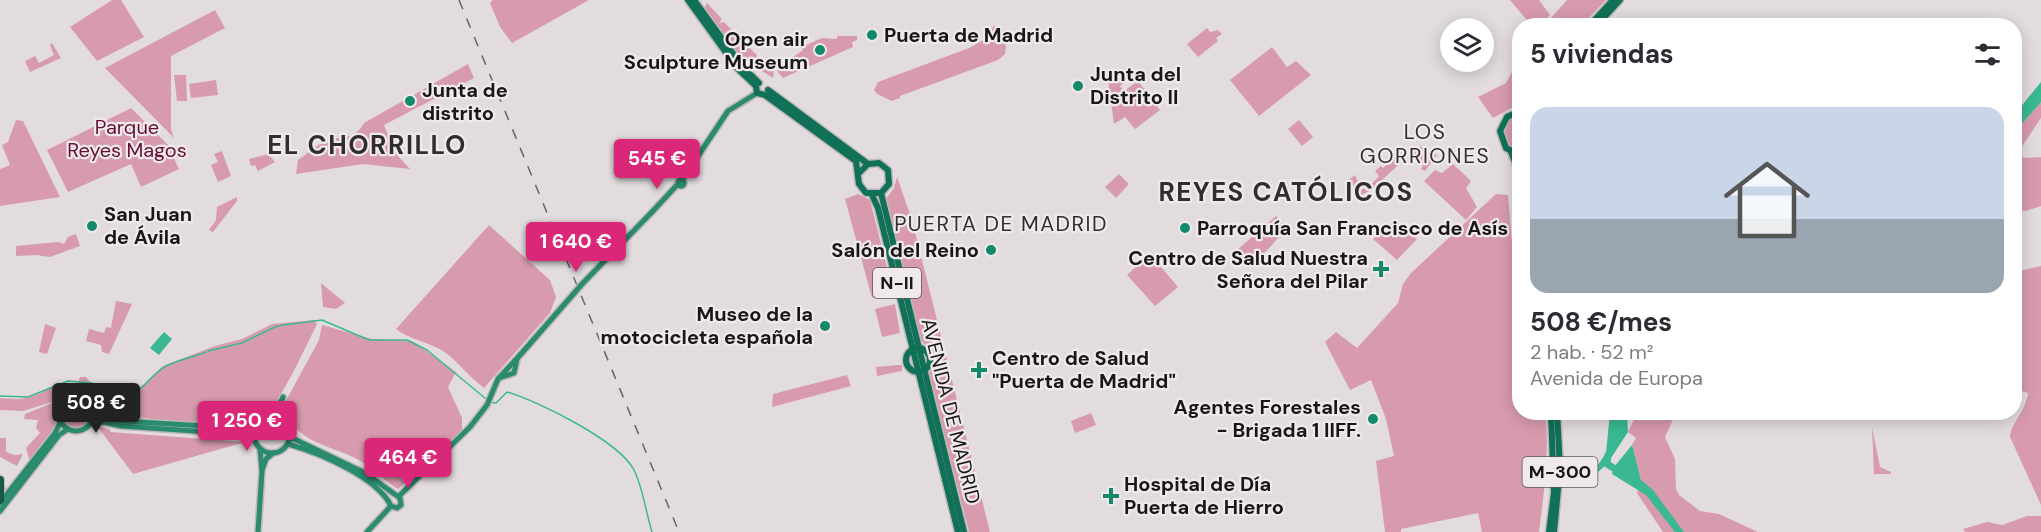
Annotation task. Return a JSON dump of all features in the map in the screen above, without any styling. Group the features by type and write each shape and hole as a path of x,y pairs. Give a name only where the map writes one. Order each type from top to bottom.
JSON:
{"highway":[{"path":"0,480 0,501"}],"main road":[{"name":"N-II","path":"688,0 738,69 757,88 767,92 868,164 879,163 888,170 889,184 881,193"},
{"name":"N-II","path":"694,0 757,88"},
{"path":"1596,18 1612,0"},
{"path":"1603,18 1620,0"},
{"name":"N-II","path":"757,88 766,84 767,92 856,161 861,189 872,195"},
{"path":"1511,152 1502,143 1501,126 1507,117 1512,115"},
{"path":"859,174 868,164"},
{"path":"872,195 881,193"},
{"name":"AVENIDA DE MADRID","path":"881,193 958,532"},
{"name":"AVENIDA DE MADRID","path":"872,195 878,208 916,349"},
{"path":"916,349 927,352 929,357 930,363 921,371"},
{"name":"AVENIDA DE MADRID","path":"921,371 964,532"},
{"name":"M-300","path":"1549,532 1554,485 1551,420"},
{"name":"M-300","path":"1554,532 1560,468 1557,420"}],"street":[{"path":"367,532 393,500 470,427 487,405 498,379 510,369 583,283 680,182 729,111 757,88"},
{"path":"68,429 61,421 59,410 70,398 85,399 93,411 121,421 239,428 256,425 269,417 283,397 280,413 290,430 290,437 288,444 266,459 262,471"},
{"path":"91,423 93,411"},
{"path":"269,417 284,421"},
{"path":"0,501 55,433 61,421"},
{"path":"0,511 58,435 68,429 83,430 91,423 104,422 120,426 238,434 254,439"},
{"path":"256,425 254,439 260,449 262,471 258,532"},
{"path":"290,437 365,473 393,500"},
{"path":"288,444 363,477 393,500"},
{"path":"260,449 274,453"}],"green space":[{"path":"112,0 121,0 144,37 97,61 70,27"},
{"path":"493,0 589,0 512,43 500,27 490,3"},
{"path":"1510,0 1539,0 1550,15 1547,18 1525,18"},
{"path":"1567,0 1606,0 1589,18 1551,18"},
{"path":"707,3 722,19 719,23 724,22 739,37 738,42 741,40 757,55 756,59 759,57 774,71 773,78 739,56 704,9"},
{"path":"215,10 225,28 171,56 171,129 174,138 105,68"},
{"path":"994,26 1000,26 1007,35 1005,54 998,60 892,101 877,94 874,90 878,82 969,48 983,40"},
{"path":"1207,28 1210,32 1218,30 1222,34 1216,38 1218,41 1198,57 1187,44"},
{"path":"837,36 857,36 857,40 852,42 853,47 783,78 777,71 803,50 802,47 822,38 837,39"},
{"path":"52,43 61,58 30,72 25,61 35,56 39,63 54,55 50,45"},
{"path":"1272,47 1287,67 1296,61 1311,75 1259,116 1230,80"},
{"path":"468,64 474,78 384,125 397,155 410,169 363,164 296,174 298,160 318,145 327,140 354,134 364,123"},
{"path":"1512,72 1512,108 1493,118 1478,97 1506,83"},
{"path":"174,75 186,75 187,101 177,101"},
{"path":"1116,75 1123,84 1120,86 1124,91 1138,81 1160,110 1135,129 1125,117 1114,124 1108,80"},
{"path":"216,80 218,95 191,98 189,84"},
{"path":"2041,102 2041,118 2022,146 2022,124"},
{"name":"Parque Reyes Magos","path":"131,108 168,145 179,169 141,187 131,164 68,192 47,150"},
{"path":"1511,119 1512,147 1507,143 1505,133 1506,125"},
{"name":"Parque Reyes Magos","path":"16,120 23,121 60,197 0,206 0,169 10,165 2,145 8,142"},
{"path":"1299,120 1313,137 1302,146 1288,129"},
{"path":"1421,146 1430,157 1437,155 1425,171 1421,169 1423,165 1417,155 1414,156 1412,153 1414,149 1417,150"},
{"path":"222,151 231,176 218,182 211,165 218,162 214,154"},
{"path":"1401,152 1405,159 1371,190 1358,197 1352,186 1349,187 1347,181 1355,175 1358,182 1353,187 1358,193 1364,188 1366,190 1379,176 1375,171 1381,166 1383,168 1392,160 1391,158"},
{"path":"2022,153 2023,158 2041,157 2041,206 2022,211"},
{"path":"268,154 275,162 258,171 255,165 251,166 249,159"},
{"path":"1453,164 1471,181 1466,188 1477,207 1466,220 1424,181 1435,170 1442,173"},
{"path":"1119,174 1129,184 1116,198 1105,187"},
{"path":"897,177 912,220 990,532 969,532 928,371 932,362 931,355 921,340 885,200 894,188"},
{"path":"858,194 870,200 893,292 872,298 845,199"},
{"path":"1496,194 1508,195 1512,244 1512,420 1545,420 1547,457 1539,532 1482,532 1478,513 1401,529 1401,532 1385,532 1376,461 1394,456 1386,419 1371,380 1350,390 1325,342 1336,332 1357,348 1398,303 1403,284 1411,273"},
{"path":"237,197 237,201 213,232 209,230 216,220 217,207"},
{"path":"1276,216 1287,228 1252,267 1236,251"},
{"path":"1395,220 1417,239 1397,260 1373,239"},
{"path":"489,225 550,280 556,297 550,313 484,388 446,353 396,329"},
{"path":"76,234 80,246 50,257 16,256 16,246 58,242 64,244 68,237"},
{"path":"1150,254 1178,287 1155,306 1127,275"},
{"path":"2041,266 2041,505 2010,437 2017,420 2022,420 2022,411 2028,393 2022,391 2022,270"},
{"path":"321,283 345,303 336,309 323,307"},
{"path":"116,301 132,304 109,354 102,352 101,345 86,341 89,329 104,333 106,327 111,328"},
{"path":"895,304 900,333 882,337 875,309"},
{"path":"314,320 317,324 294,372 273,407 253,420 235,424 190,424 107,412 97,403 97,394 105,384 114,390 126,392 141,387 163,366 215,346 242,339 272,324"},
{"path":"45,324 56,328 47,354 39,352"},
{"path":"322,325 372,339 412,341 456,372 448,387 462,418 462,431 398,489 364,463 306,437 289,419 283,406 319,340"},
{"path":"902,365 902,371 877,376 876,367"},
{"path":"847,375 851,386 772,407 773,394"},
{"path":"80,377 86,377 94,387 88,391 70,392 58,400 23,411 0,410 0,398 32,397 54,386 75,385"},
{"path":"57,401 53,417 58,429 1,505 0,473 7,492 30,463 26,448 40,433 36,428 38,420 24,419 25,414"},
{"path":"76,401 85,405 89,414 85,423 76,427 67,423 63,414 67,405"},
{"path":"1091,413 1096,425 1075,433 1071,421"},
{"path":"1634,420 1673,420 1665,437 1675,459 1676,489 1679,495 1700,511 1719,514 1758,532 1663,532 1637,493 1641,480 1632,445 1636,438 1628,432"},
{"path":"97,426 109,429 111,432 245,442 133,474"},
{"path":"1872,427 1880,467 1891,474 1874,474"},
{"path":"0,438 6,438 6,452 15,455 23,454 17,466 0,457"},
{"path":"2027,516 2041,516 2041,532 1965,532 1963,529 1987,522 2002,525"}],"shaded area":[{"path":"2041,82 2041,102 2022,124 2022,105"},
{"path":"164,332 172,339 159,355 150,348"},
{"path":"1609,420 1627,420 1628,432 1607,464 1597,473 1593,472 1606,453"},
{"path":"1632,445 1641,480 1653,490 1684,532 1675,532 1646,495 1612,474 1614,467"}],"waterway":[{"path":"208,351 242,343 277,326 322,320 369,340 407,340 427,350 486,399"},
{"path":"107,389 118,393 134,392 166,366 206,352"},
{"path":"0,396 28,397 68,381 92,383"},
{"path":"490,402 496,403 507,392 521,397 557,413 612,447 626,459 634,470 652,532"},
{"path":"1608,455 1607,464 1620,472"}],"railway":[{"path":"459,0 679,532"}],"place":[{"name":"Puerta de Madrid","path":"872,35"},
{"name":"Open air Sculpture Museum","path":"820,50"},
{"name":"Junta del Distrito II","path":"1078,86"},
{"name":"Junta de distrito","path":"410,101"},
{"name":"San Juan de Ávila","path":"92,226"},
{"name":"Parroquía San Francisco de Asís","path":"1185,228"},
{"name":"Salón del Reino","path":"991,250"},
{"name":"Centro de Salud Nuestra Señora del Pilar","path":"1381,269"},
{"name":"Museo de la motocicleta española","path":"825,326"},
{"name":"Centro de Salud \"Puerta de Madrid\"","path":"979,370"},
{"name":"Agentes Forestales - Brigada 1 IIFF.","path":"1373,419"},
{"name":"Hospital de Día Puerta de Hierro","path":"1111,496"}],"district":[{"name":"LOS GORRIONES","path":"1425,144"},
{"name":"EL CHORRILLO","path":"367,145"},
{"name":"REYES CATÓLICOS","path":"1286,192"},
{"name":"PUERTA DE MADRID","path":"1001,224"}]}
